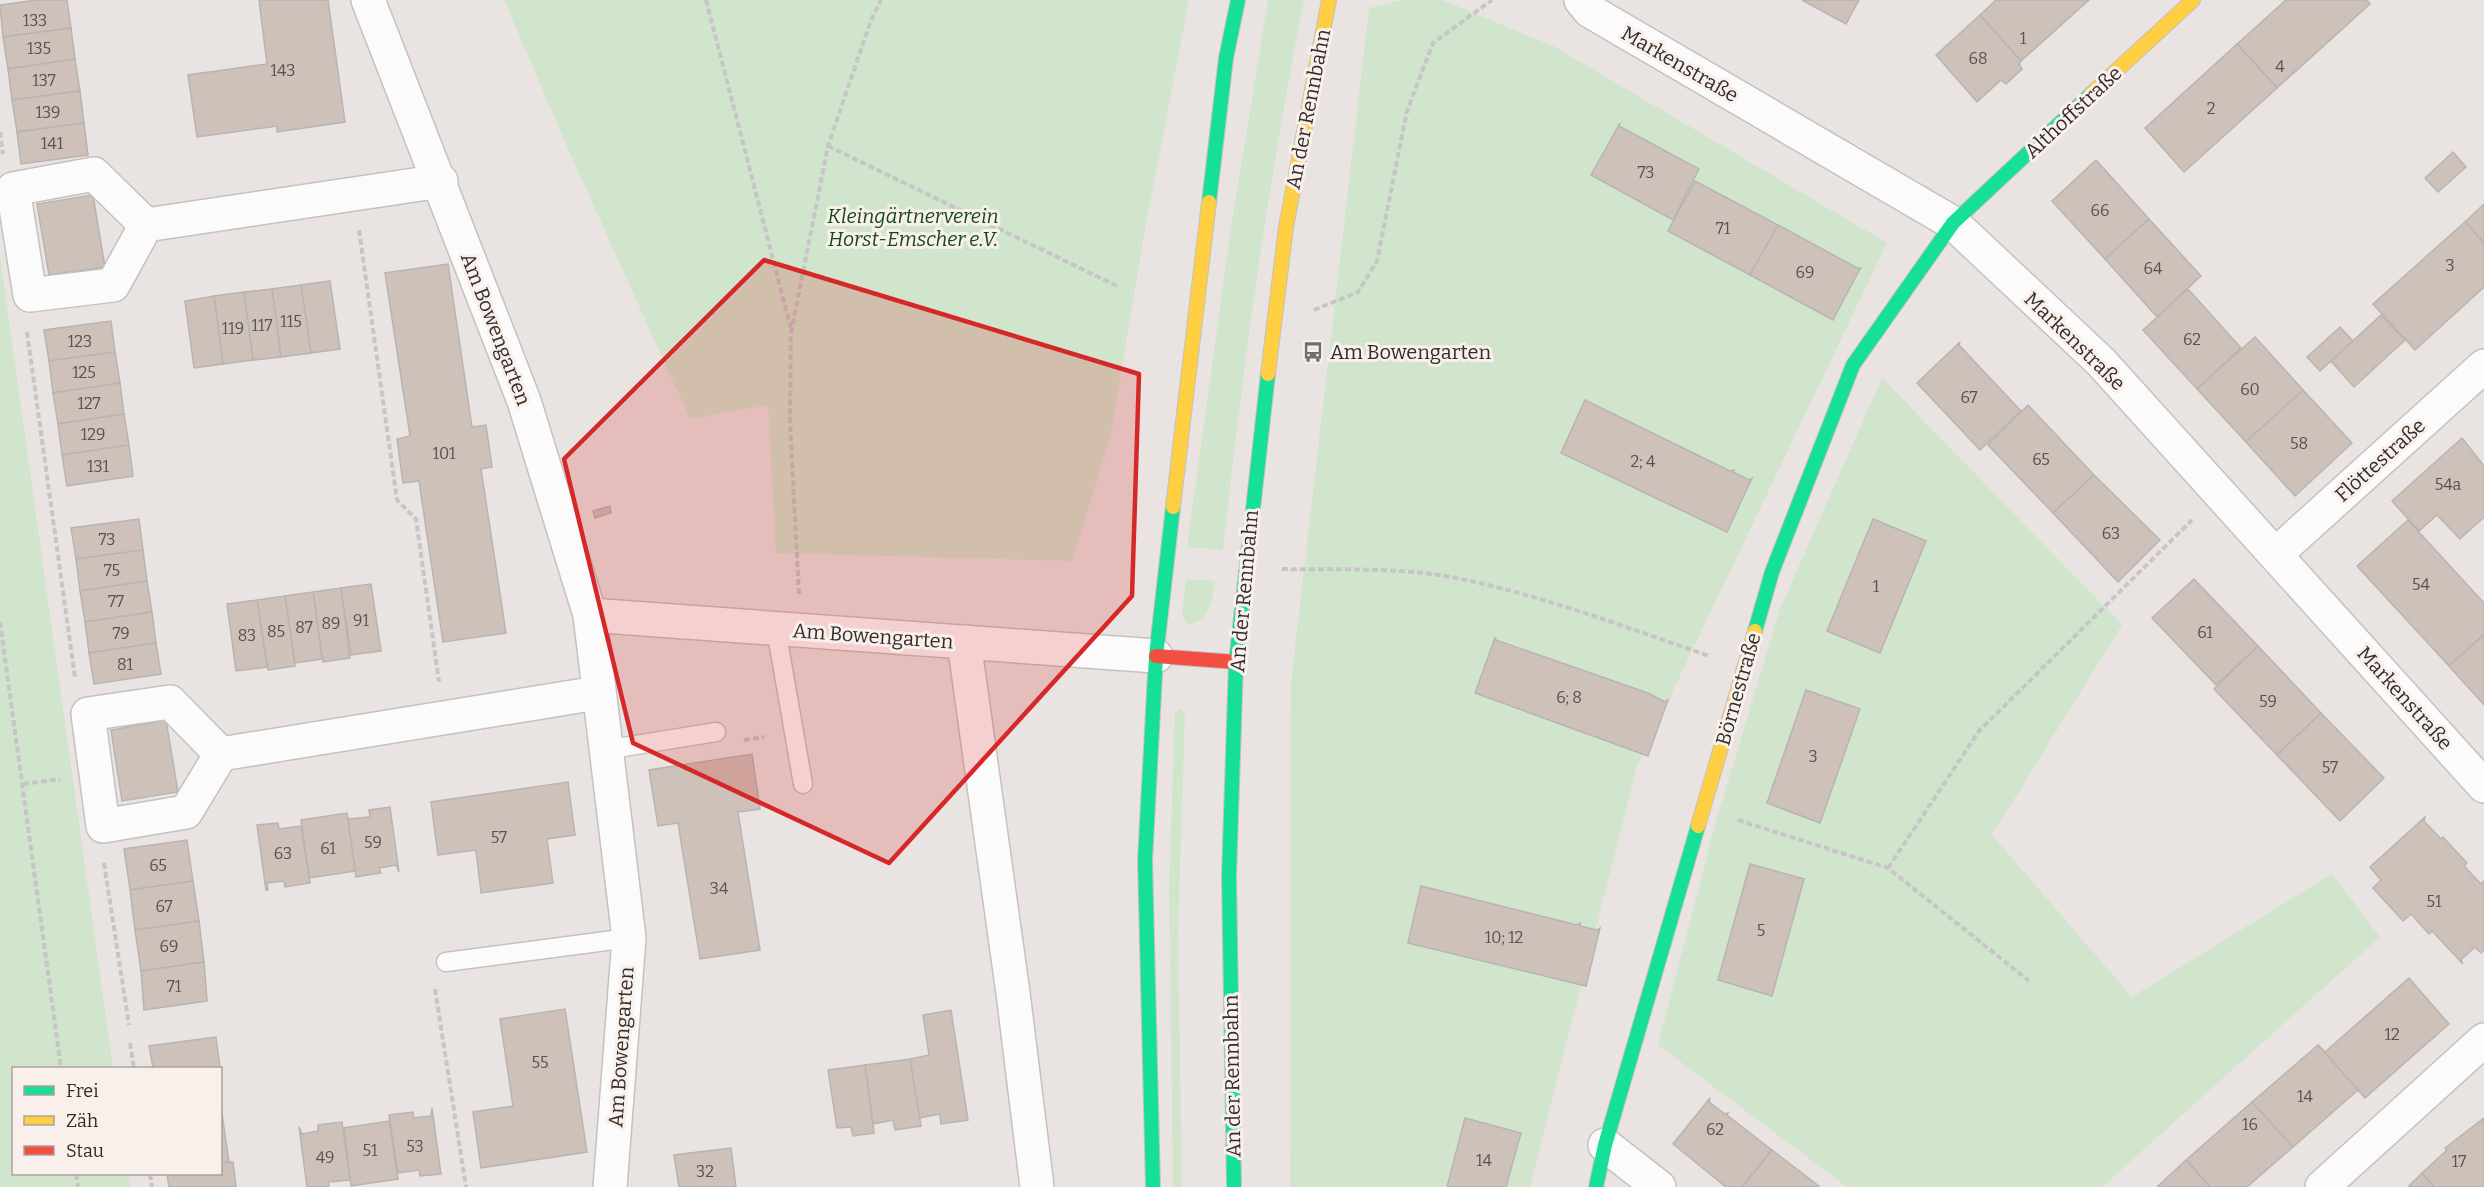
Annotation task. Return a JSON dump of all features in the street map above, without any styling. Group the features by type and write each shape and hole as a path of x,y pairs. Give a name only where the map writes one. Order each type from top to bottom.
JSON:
{"main road":[{"path":"1153,1187 1145,860 1156,656 1226,58 1238,0"},
{"name":"An der Rennbahn","path":"1234,1187 1229,876 1236,662 1286,227 1329,0"},
{"name":"Althoffstraße","path":"1953,223 2193,0"},
{"name":"Börnestraße","path":"1596,1187 1605,1145 1772,572 1853,366 1953,223"},
{"path":"1156,656 1236,662"}],"street":[{"name":"Am Bowengarten","path":"368,0 441,181 524,401 590,615 597,693 629,938 610,1187"},
{"name":"Markenstraße","path":"1581,0 1590,11 1953,223 2101,362 2484,786"},
{"path":"94,174 146,225 112,285 30,295 13,189 94,174"},
{"path":"146,225 441,181"},
{"name":"Flöttestraße","path":"2276,554 2484,366"},
{"name":"Am Bowengarten","path":"590,615 1156,656"},
{"path":"964,642 1013,993 1037,1187"},
{"path":"221,754 170,702 88,714 103,826 186,812 221,754 597,693"},
{"path":"2322,1187 2484,1040"},
{"path":"1605,1145 1659,1187"}],"lane":[{"path":"789,630 795,732 803,784"},
{"path":"605,750 717,732"},
{"path":"446,962 629,938"}],"path":[{"path":"706,0 791,333"},
{"path":"789,630 791,333 828,146 871,20 881,0"},
{"path":"1274,325 1358,292 1377,261 1407,111 1433,43 1492,0"},
{"path":"828,146 1119,287"},
{"path":"354,194 397,500 416,519 444,718"},
{"path":"30,295 25,322 78,698 88,714"},
{"path":"1888,868 1979,731 2220,493"},
{"path":"1245,568 1392,571 1450,577 1549,602 1744,667"},
{"path":"0,622 61,1067"},
{"path":"717,732 723,742 795,732"},
{"path":"1703,809 1888,868 2029,981"},
{"path":"103,826 101,838 129,1025"},
{"path":"446,962 431,963 466,1187"},
{"path":"130,1043 134,1067"}],"highlighted area":[{"path":"764,260 1139,374 1132,596 889,863 633,743 564,459"}],"green space":[{"name":"Kleingärtnerverein Horst-Emscher e.V.","path":"504,0 1189,0 1144,235 1110,438 1072,561 776,553 768,405 690,419 569,151"},
{"path":"1268,0 1304,0 1279,137 1258,274 1223,550 1187,547 1231,228"},
{"path":"1401,0 1442,0 1555,47 1887,243 1637,766 1530,1187 1290,1187 1291,683 1369,8"},
{"path":"0,256 113,1067 12,1067 12,1175 128,1175 130,1187 0,1187"},
{"path":"1882,378 2122,625 1992,835 2132,997 2332,874 2380,937 2102,1187 1847,1187 1658,1045 1715,825 1780,609"},
{"path":"1186,579 1215,581 1211,602 1205,615 1194,623 1187,624 1182,616"},
{"path":"1180,708 1185,715 1178,931 1182,1187 1173,1187 1169,887 1175,712"}],"building":[{"path":"37,0 67,0 71,28 3,37 0,5"},
{"path":"259,0 328,0 345,122 277,132 277,126 197,137 188,75 267,64"},
{"path":"1802,0 1859,0 1846,24"},
{"path":"1996,0 2089,0 2021,61 1980,15"},
{"path":"2286,0 2367,0 2370,4 2277,88 2237,44"},
{"path":"1980,15 2021,61 2019,64 2022,69 2006,84 2001,80 1977,102 1936,55"},
{"path":"71,28 75,59 8,69 3,37"},
{"path":"2237,44 2277,88 2184,172 2145,128"},
{"path":"75,59 80,91 12,100 8,69"},
{"path":"80,91 84,123 17,132 12,100"},
{"path":"84,123 88,155 21,164 17,132"},
{"path":"1620,123 1619,126 1699,169 1673,220 1591,175"},
{"path":"2453,152 2466,167 2438,192 2425,178"},
{"path":"2096,160 2149,219 2105,259 2052,201"},
{"path":"1695,181 1778,225 1750,275 1668,231"},
{"path":"93,195 105,267 49,275 37,204"},
{"path":"2484,204 2484,243 2465,222"},
{"path":"2149,219 2201,276 2157,317 2105,259"},
{"path":"2465,222 2484,243 2484,287 2415,350 2373,304"},
{"path":"1778,225 1859,269 1861,267 1833,320 1750,275"},
{"path":"448,264 472,427 486,425 492,467 481,469 506,633 443,642 419,481 403,483 397,439 410,436 385,273"},
{"path":"330,281 340,349 311,353 301,285"},
{"path":"301,285 311,353 281,357 272,289"},
{"path":"272,289 281,357 253,360 244,292"},
{"path":"2188,289 2241,348 2197,389 2143,330"},
{"path":"244,292 253,360 223,364 214,296"},
{"path":"214,296 223,364 194,368 185,301"},
{"path":"2381,315 2405,340 2354,387 2331,361"},
{"path":"111,321 115,352 49,361 44,330"},
{"path":"2340,327 2353,341 2320,371 2307,357"},
{"path":"2255,337 2303,390 2246,442 2197,389"},
{"path":"1960,342 1959,345 2021,411 1980,450 1917,383"},
{"path":"115,352 120,383 53,393 49,361"},
{"path":"120,383 124,414 58,424 53,393"},
{"path":"2303,390 2352,443 2295,496 2246,442"},
{"path":"1585,400 1730,471 1734,470 1733,472 1749,480 1752,478 1727,532 1561,453"},
{"path":"2028,405 2094,475 2053,513 1988,445"},
{"path":"124,414 129,445 62,455 58,424"},
{"path":"2462,438 2484,466 2484,517 2460,539 2437,515 2419,531 2392,501"},
{"path":"129,445 133,476 67,486 62,455"},
{"path":"2094,475 2160,540 2118,582 2053,513"},
{"path":"610,506 611,513 595,518 593,511"},
{"path":"139,519 143,550 76,559 71,528"},
{"path":"1873,519 1926,541 1880,653 1827,631"},
{"path":"2408,520 2484,603 2484,634 2449,666 2357,566"},
{"path":"143,550 147,581 80,591 76,559"},
{"path":"2194,579 2258,646 2216,685 2152,618"},
{"path":"147,581 152,612 85,622 80,591"},
{"path":"371,584 381,651 351,655 341,588"},
{"path":"341,588 350,658 323,662 313,592"},
{"path":"313,592 322,659 295,663 285,596"},
{"path":"285,596 295,666 268,670 257,600"},
{"path":"257,600 267,667 236,671 227,604"},
{"path":"152,612 156,643 89,653 85,622"},
{"path":"2484,635 2484,705 2449,666"},
{"path":"1495,638 1648,693 1665,702 1668,700 1648,756 1475,693"},
{"path":"156,643 161,674 94,684 89,653"},
{"path":"2258,646 2321,713 2277,755 2214,689"},
{"path":"1806,690 1860,709 1820,823 1767,803"},
{"path":"2321,713 2384,778 2340,821 2277,755"},
{"path":"166,720 178,792 122,801 111,730"},
{"path":"752,754 760,809 738,812 760,950 700,959 678,823 658,826 649,770"},
{"path":"568,782 575,835 547,839 553,883 481,893 476,850 438,855 431,802"},
{"path":"390,807 399,872 396,865 379,868 381,873 356,877 348,819 370,817 369,810"},
{"path":"347,813 355,871 309,878 301,820"},
{"path":"2425,817 2424,821 2441,839 2443,837 2467,863 2464,866 2481,884 2484,881 2484,950 2481,953 2475,947 2461,960 2463,964 2432,931 2429,934 2411,914 2403,921 2373,888 2381,880 2370,867"},
{"path":"278,823 279,829 301,826 310,883 285,887 284,881 267,883 268,890 266,890 257,825"},
{"path":"187,840 193,881 130,890 124,849"},
{"path":"1750,864 1804,879 1772,996 1718,980"},
{"path":"193,881 199,921 135,930 130,890"},
{"path":"1421,886 1577,925 1580,923 1580,926 1597,930 1600,928 1586,986 1408,943"},
{"path":"199,921 204,962 141,971 135,930"},
{"path":"204,962 207,1001 144,1010 141,971"},
{"path":"2409,978 2449,1024 2365,1098 2318,1045 2325,1052"},
{"path":"565,1009 587,1152 481,1168 473,1112 513,1106 500,1019"},
{"path":"951,1010 968,1120 941,1124 940,1114 919,1118 910,1059 929,1055 923,1015"},
{"path":"216,1037 220,1067 153,1067 149,1046"},
{"path":"2318,1045 2358,1090 2293,1147 2252,1102"},
{"path":"910,1059 921,1126 895,1130 893,1120 873,1124 865,1065"},
{"path":"865,1065 874,1133 853,1136 851,1127 837,1128 828,1070"},
{"path":"1710,1098 1709,1102 1725,1114 1728,1113 1727,1115 1772,1150 1742,1187 1726,1187 1673,1144"},
{"path":"2252,1102 2293,1147 2247,1187 2210,1187 2186,1160"},
{"path":"432,1108 441,1174 420,1176 419,1170 398,1173 389,1115 413,1112 414,1118 431,1116"},
{"path":"222,1114 229,1162 222,1163"},
{"path":"1465,1118 1521,1133 1506,1187 1447,1187"},
{"path":"2484,1118 2484,1187 2434,1187 2422,1173 2447,1150 2445,1148"},
{"path":"389,1121 398,1179 351,1186 344,1128"},
{"path":"342,1122 350,1180 328,1182 329,1187 307,1187 299,1127 302,1134 318,1131 318,1125"},
{"path":"731,1148 736,1187 679,1187 674,1155"},
{"path":"1772,1150 1819,1186 1742,1187"},
{"path":"2186,1160 2210,1187 2157,1187"},
{"path":"233,1162 236,1187 169,1187 167,1175 222,1175 222,1163"},
{"path":"2422,1173 2434,1187 2408,1187"}],"traffic: fast":[{"path":"1209,202 1226,58 1238,0"},
{"path":"1755,631 1772,572 1853,365 1953,223 2091,94"},
{"path":"1234,1187 1229,876 1236,662 1268,374"},
{"path":"1153,1187 1145,860 1156,656 1173,507"},
{"path":"1596,1187 1605,1145 1698,826"}],"traffic: slow":[{"path":"1268,374 1286,227 1329,0"},
{"path":"2091,94 2193,0"},
{"path":"1173,507 1209,202"},
{"path":"1698,826 1755,631"}],"traffic: jam":[{"path":"1156,656 1236,662"}],"place":[{"name":"Am Bowengarten","path":"1313,352"}]}
